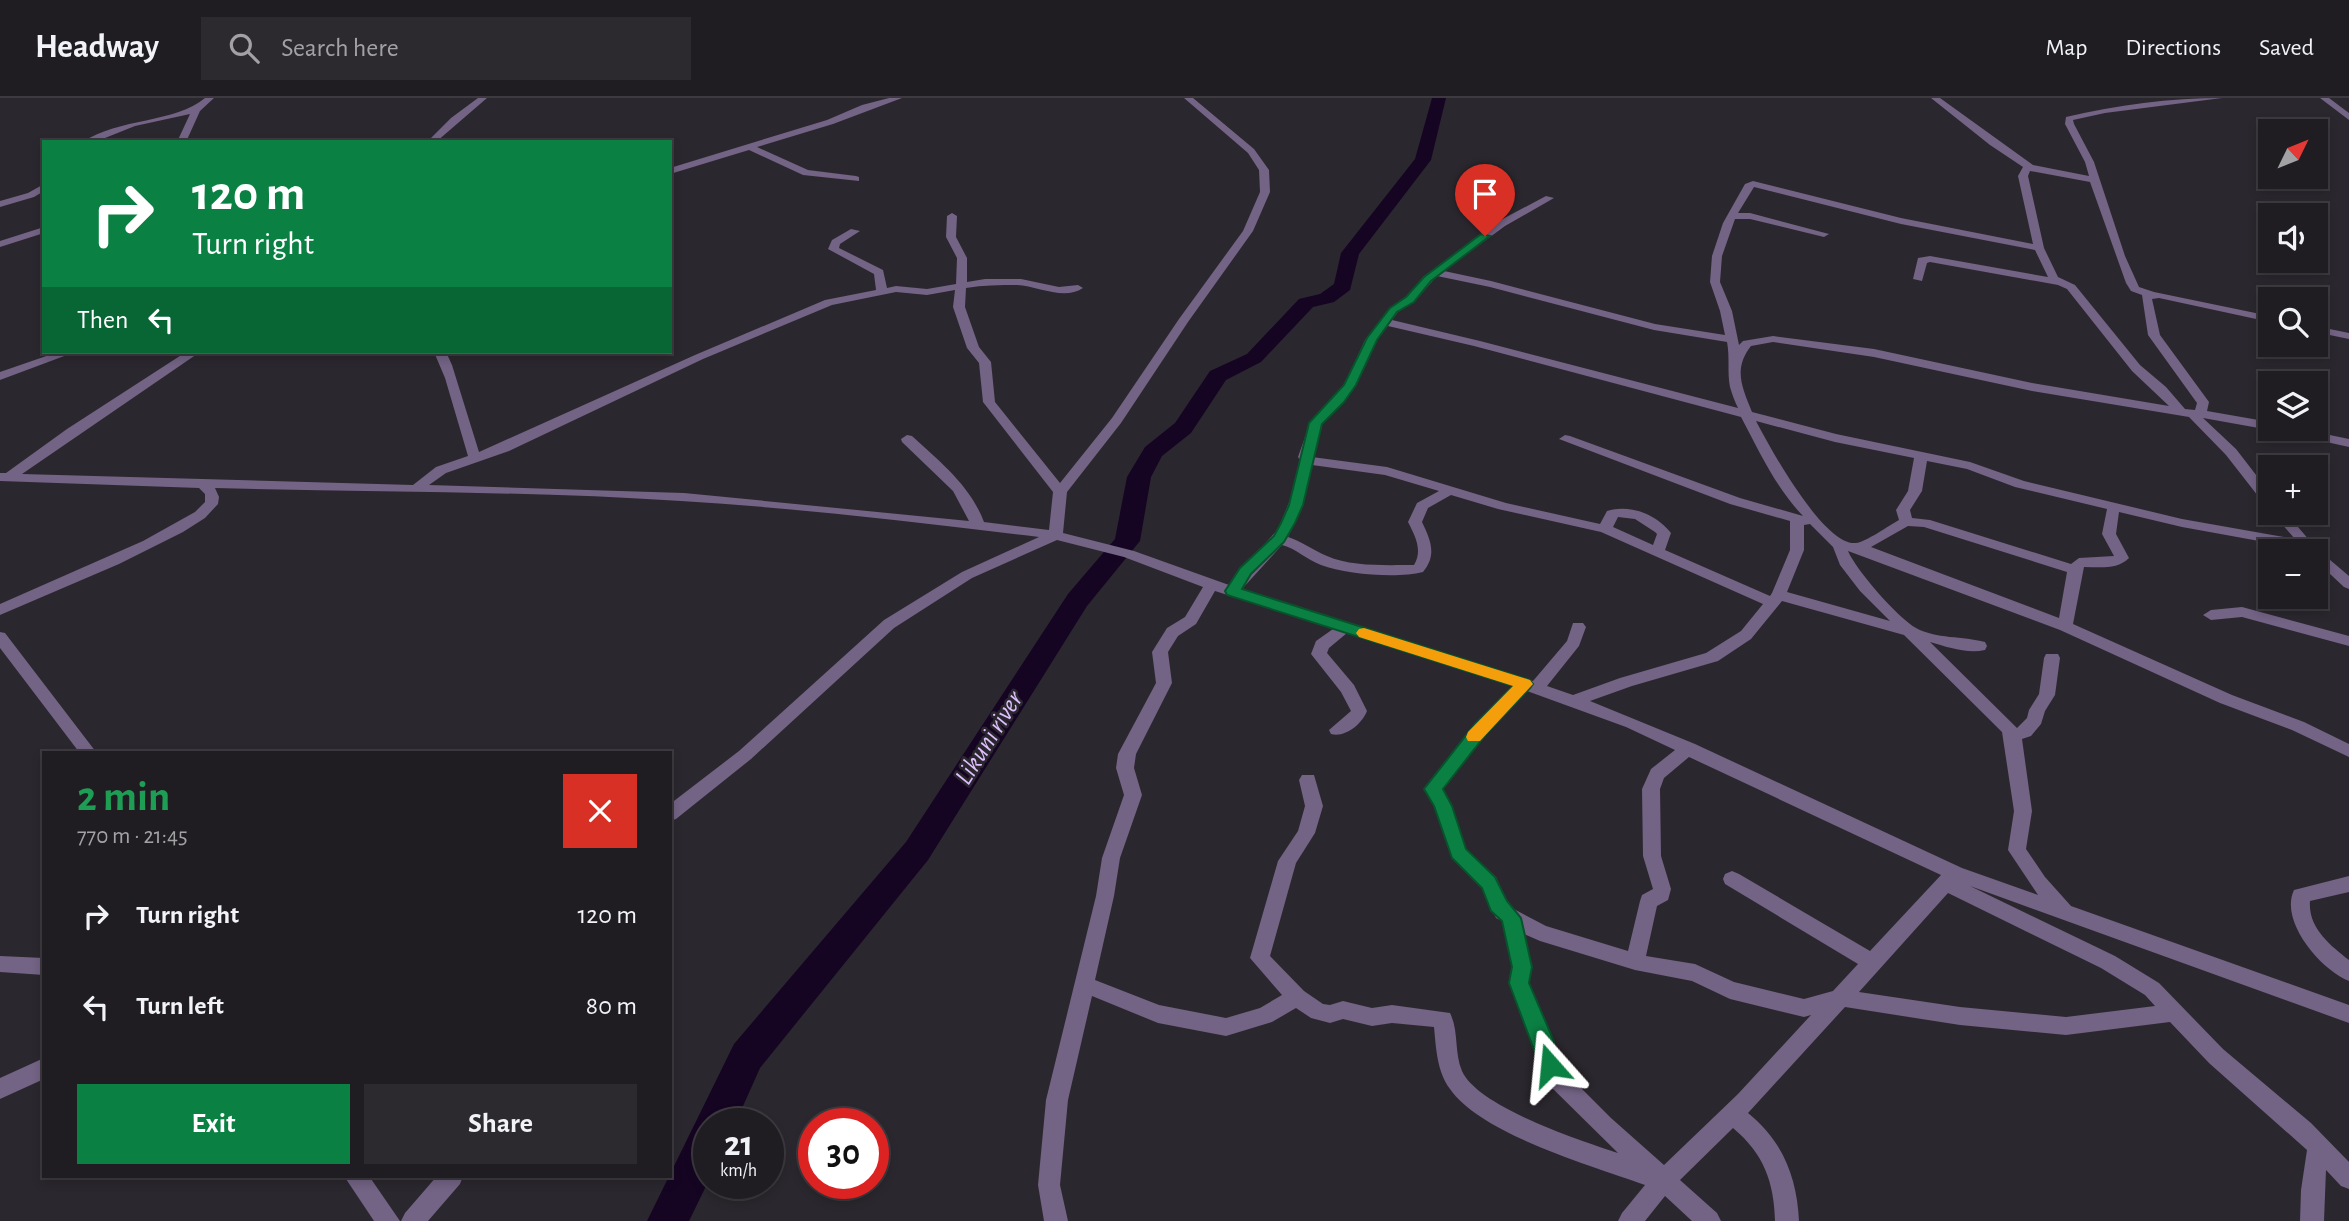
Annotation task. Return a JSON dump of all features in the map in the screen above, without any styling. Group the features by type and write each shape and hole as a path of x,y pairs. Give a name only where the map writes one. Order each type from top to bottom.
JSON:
{"street":[{"path":"182,140 196,110 210,98"},
{"path":"433,140 483,98"},
{"path":"672,171 898,98"},
{"path":"1056,535 1060,492 1118,420 1175,332 1248,231 1265,192 1264,170 1259,161 1188,98"},
{"path":"1935,98 1993,140 2001,150 2031,167 2094,180"},
{"path":"2218,98 2105,110 2069,119 2070,129 2081,141 2094,171 2094,180 2129,281 2135,289 2151,295 2258,317"},
{"path":"2328,101 2349,105"},
{"path":"2328,101 2349,117"},
{"path":"92,140 132,124 196,110"},
{"path":"750,147 806,173 856,179"},
{"path":"2031,167 2023,176 2039,248 2054,279 2070,287 2136,368 2162,390 2181,412"},
{"path":"2039,248 1901,220 1753,184 1748,186 1719,244 1715,282 1726,311 1730,339 1737,357 1736,387 1746,414 1770,460 1798,503 1839,545 1847,565 1865,588 2009,728 2013,736 2023,811 2017,850 2038,883 2067,915"},
{"path":"0,204 32,195 42,188"},
{"path":"1233,591 1245,571 1279,539 1296,505 1316,423 1350,385 1364,353 1394,310 1410,300 1436,273 1502,224 1549,198"},
{"path":"951,216 951,237 962,258 959,307 973,348 985,362 989,402 1060,492"},
{"path":"1732,216 1750,216 1824,234"},
{"path":"0,244 42,231"},
{"path":"855,231 836,242 833,249 879,272 882,291"},
{"path":"1918,279 1922,260 1930,259 2059,282"},
{"path":"1436,273 1480,281 1654,327 1730,339"},
{"path":"414,490 441,470 504,448 699,357 829,302 896,289 927,292 960,288 974,283 1004,281 1059,290 1078,288"},
{"path":"2151,295 2146,297 2154,335 2194,393 2203,401 2200,414 2195,418 2231,452 2258,487"},
{"path":"1385,322 1476,343 1835,438 1970,466 2020,484 2259,539"},
{"path":"2328,332 2349,336"},
{"path":"1737,357 1747,343 1773,340 1899,357 2032,387 2258,424"},
{"path":"0,376 63,354"},
{"path":"4,477 191,354"},
{"path":"441,354 458,404 463,430 475,458"},
{"path":"2328,438 2349,443"},
{"path":"907,439 946,472 968,500 978,526"},
{"path":"1565,439 1735,501 1817,524"},
{"path":"1906,522 1903,510 1915,491 1922,455"},
{"path":"1307,460 1387,471 1448,491 1605,529 1777,599 1955,643 1979,646"},
{"path":"4,477 204,485 611,493 684,497 1056,535 1129,554 1233,591 1574,701 1689,748 1950,878 2108,962 2152,989 2216,1056 2303,1129 2349,1178"},
{"path":"0,610 154,542 204,512 211,504 212,493 204,485"},
{"path":"1279,539 1299,545 1324,561 1374,570 1418,569 1423,564 1426,545 1415,522 1422,506 1448,491"},
{"path":"2065,626 2075,570 2079,564 2087,561 2108,564 2122,558 2109,534 2114,507"},
{"path":"1605,529 1612,514 1625,512 1659,527 1664,533 1658,550"},
{"path":"1574,701 1626,682 1713,657 1746,635 1777,599 1797,550 1797,519"},
{"path":"1859,548 1906,522 1925,523 2075,570"},
{"path":"2290,525 2303,539"},
{"path":"672,812 755,746 849,657 889,624 967,575 1056,535"},
{"path":"1839,545 1859,548 2065,626 2226,699 2298,726 2349,751"},
{"path":"2328,564 2349,584"},
{"path":"1056,1221 1049,1185 1057,1100 1105,896 1111,858 1133,795 1125,768 1127,754 1164,683 1160,652 1172,632 1191,620 1212,584"},
{"path":"2211,615 2242,612 2349,641"},
{"path":"1336,730 1357,716 1359,711 1348,689 1319,653 1322,645 1345,627"},
{"path":"1578,627 1574,642 1530,686 1481,728 1433,789 1443,806 1458,853 1489,882 1498,905 1511,918 1540,933 1635,962 1695,973 1730,990 1804,1008 1842,998 1960,1016 2066,1026 2175,1012"},
{"path":"0,637 87,751"},
{"path":"2013,736 2025,732 2035,720 2037,710 2047,695 2052,658"},
{"path":"1635,962 1649,901 1661,895 1662,889 1652,856 1651,789 1657,774 1689,748"},
{"path":"1308,780 1314,806 1306,833 1287,861 1260,958 1297,996 1318,1012 1329,1014 1343,1010 1372,1017 1392,1014 1443,1019 1450,1062 1457,1082 1484,1108 1522,1127 1664,1180"},
{"path":"1732,878 1873,963"},
{"path":"1950,878 2193,957 2349,1014"},
{"path":"1630,1221 1664,1180 1732,1114 1842,998 1950,878"},
{"path":"2349,884 2301,895 2299,906 2307,930 2323,952 2349,972"},
{"path":"1511,918 1522,967 1519,983 1555,1076 1603,1125 1709,1221"},
{"path":"0,964 42,967"},
{"path":"1084,984 1158,1014 1226,1027 1265,1016 1297,996"},
{"path":"0,1089 42,1069"},
{"path":"1732,1114 1756,1132 1781,1171 1787,1192 1787,1221"},
{"path":"2312,1221 2312,1190 2319,1147"},
{"path":"356,1178 388,1221"},
{"path":"413,1221 450,1178"}],"waterway":[{"name":"Likuni river","path":"723,1108 747,1056 917,851 1077,600 1127,541 1139,477 1153,452 1183,428 1218,376 1254,358 1306,303 1327,298 1343,286 1350,253 1423,160 1439,98"},
{"name":"Likuni river","path":"668,1221 693,1169"}],"slow traffic":[{"path":"1364,633 1524,684 1474,737"}],"route":[{"path":"1485,236 1427,279 1422,289 1394,310 1371,340 1350,385 1313,429 1296,505 1288,523 1279,539 1245,571 1233,591 1524,684 1481,728 1433,789 1443,806 1458,853 1489,882 1498,905 1511,918 1522,967 1519,983 1527,1008 1543,1039 1550,1065"}]}
